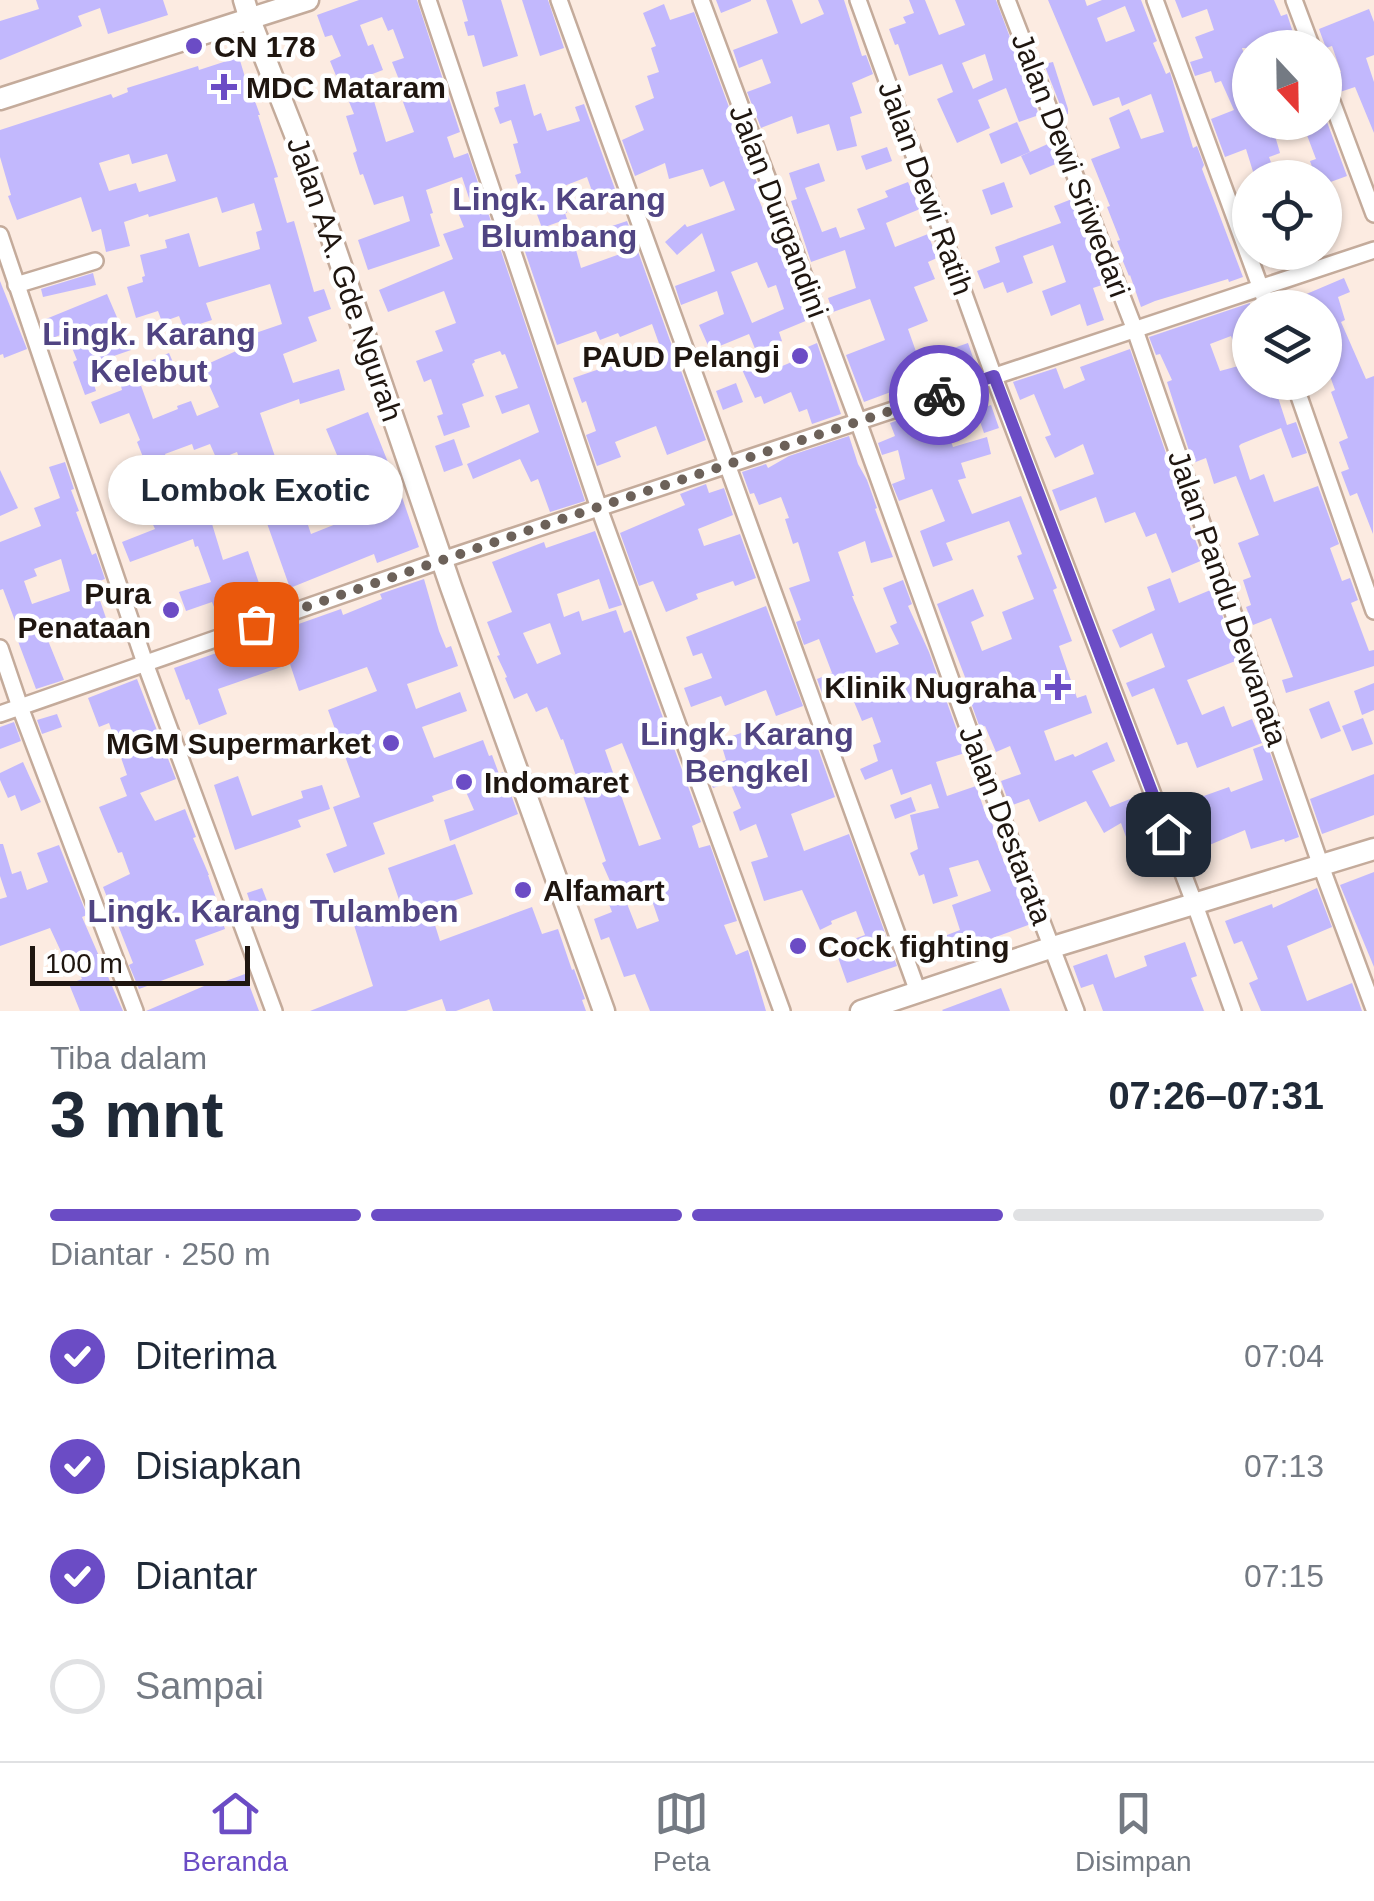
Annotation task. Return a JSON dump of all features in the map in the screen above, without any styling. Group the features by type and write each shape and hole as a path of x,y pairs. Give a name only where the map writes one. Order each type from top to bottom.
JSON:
{"main road":[{"path":"0,98 247,10 308,0"},
{"name":"Jalan AA. Gde Ngurah","path":"247,10 305,160 442,560 604,1011"},
{"path":"861,1011 1053,946 1374,848"}],"street":[{"path":"428,0 598,507 782,1011"},
{"path":"559,0 918,992"},
{"name":"Jalan Durgandini","path":"701,0 858,421"},
{"name":"Jalan Dewi Ratih","path":"858,0 994,376 1196,904 1233,1011"},
{"name":"Jalan Dewi Sriwedari","path":"1007,0 1135,330"},
{"path":"1155,0 1262,290"},
{"path":"1294,0 1305,30"},
{"path":"1342,128 1374,214"},
{"path":"0,235 145,663 274,1011"},
{"path":"0,714 598,507 1374,250"},
{"path":"16,285 95,261"},
{"name":"Jalan Pandu Dewanata","path":"1135,330 1374,1009"},
{"path":"1300,400 1374,611"},
{"name":"Jalan Destarata","path":"858,421 974,744 1076,1011"},
{"path":"0,648 136,1011"}],"building":[{"path":"36,0 163,0 168,15 108,34 100,8 78,16 82,26 0,60 0,21 39,9"},
{"path":"359,0 417,0 460,132 447,137 454,158 468,153 585,501 550,512 538,479 531,482 520,459 473,479 467,464 539,432 529,404 502,414 495,396 518,388 505,354 500,351 472,364 484,396 462,404 470,427 444,436 437,416 443,414 431,379 424,382 416,361 443,351 435,331 456,323 444,291 388,312 379,290 453,259 443,234 464,227 457,210 471,204 462,177 426,190 440,246 368,270 358,240 410,221 403,196 374,205 363,174 360,175 346,116 354,114 330,61 341,56 332,35 325,37 317,15","holes":["382,17 388,31 393,29 404,58 392,62 414,132 386,142 367,76 383,70 360,25"]},
{"path":"462,0 501,0 518,56 483,67 474,35 468,36"},
{"path":"522,0 548,0 564,48 540,56"},
{"path":"716,0 751,0 751,1 721,13"},
{"path":"766,0 792,0 801,24 824,14 818,0 844,0 862,56 866,55 873,74 852,83 862,113 850,117 857,146 837,151 829,124 797,134 792,116 761,128 747,92 771,83 762,59 739,68 733,50 778,33"},
{"path":"909,0 925,0 939,35 965,25 955,0 996,0 1039,115 1019,122 1006,88 978,100 990,128 957,143 937,99 953,92 942,64 909,76 889,29 906,23 903,17 914,13","holes":["985,54 993,80 973,89 962,63"]},
{"path":"1048,0 1085,0 1087,6 1102,0 1141,0 1157,41 1153,43 1166,74 1170,72 1193,148 1197,146 1232,248 1232,270 1240,270 1243,277 1141,307 1091,159 1120,148 1109,118 1129,109 1141,139 1164,132 1151,94 1122,106 1119,97 1093,106","holes":["1125,6 1135,31 1106,42 1097,18"]},
{"path":"1175,0 1274,0 1281,16 1287,14 1292,30 1232,30 1232,106 1221,81 1215,83 1211,71 1195,76 1190,62 1203,58 1195,37 1214,30 1207,9 1182,18"},
{"path":"664,4 670,20 694,12 761,194 757,195 808,320 779,332 782,341 756,351 749,334 710,350 699,325 724,314 717,291 681,305 675,286 715,271 702,233 677,255 665,242 685,224 687,227 735,210 724,181 710,187 703,169 669,179 665,163 635,176 622,140 644,130 635,106 654,98 647,76 659,72 651,48 656,46 643,13","holes":["757,262 768,288 776,285 784,309 752,323 731,272"]},
{"path":"1369,9 1374,22 1374,55 1366,58 1374,82 1374,133 1355,87 1342,91 1342,30 1319,29"},
{"path":"239,57 278,177 274,178 287,223 294,221 314,292 324,289 331,309 308,317 317,341 283,354 293,383 339,369 345,390 300,404 299,399 260,413 281,474 337,455 326,429 368,412 419,547 377,563 374,554 290,588 237,452 217,460 210,444 194,450 192,444 165,454 173,473 123,495 117,480 147,467 137,442 140,440 129,413 100,424 91,402 139,380 153,419 191,401 197,416 219,407 201,367 247,346 244,337 282,324 270,284 206,303 212,320 184,329 179,316 162,322 158,311 136,318 127,287 143,282 140,255 167,248 165,240 189,233 199,267 260,249 256,232 262,230 254,203 222,213 217,197 149,217 148,214 124,222 130,246 106,252 101,229 92,232 81,197 17,220 0,157 0,130 111,94 113,98 128,92 127,88 198,66 199,70","holes":["129,154 132,164 167,154 176,181 139,192 136,183 109,191 99,163","352,493 361,514 311,534 303,510"]},
{"path":"1053,62 1068,109 1064,115 1044,64"},
{"path":"525,84 534,116 541,113 547,131 580,121 575,107 584,104 619,200 598,208 587,177 559,188 567,219 542,228 528,190 521,193 515,175 521,173 511,120 500,124 494,108 499,106 496,92"},
{"path":"1232,111 1232,140 1276,140 1280,153 1269,157 1270,160 1249,160 1246,149 1225,157 1211,119"},
{"path":"1017,122 1030,152 1001,164 989,134"},
{"path":"1309,140 1334,140 1341,160 1313,160 1316,159"},
{"path":"1050,143 1058,163 1030,175 1021,156"},
{"path":"887,147 892,161 866,170 861,156"},
{"path":"819,163 825,181 805,188 822,232 836,227 840,238 865,229 857,209 888,197 885,191 908,182 920,209 886,223 895,247 928,234 937,258 928,262 935,279 914,287 928,321 908,329 919,360 968,343 976,366 864,402 846,355 885,340 870,299 833,312 828,298 856,288 845,250 811,262 791,201 797,199 789,173"},
{"path":"1004,182 1013,207 991,215 982,190"},
{"path":"1072,199 1102,285 1093,288 1104,320 1087,326 1080,304 1051,316 1042,291 1066,282 1053,245 1023,256 1033,283 1007,293 1003,282 984,289 977,271 1000,262 995,247 1061,223 1054,206"},
{"path":"627,221 706,440 667,455 656,426 615,442 621,457 597,466 586,435 596,431 573,378 662,352 652,324 620,337 618,333 600,340 596,331 557,345 520,237 529,234 534,251 573,239 581,268 620,254 612,226"},
{"path":"93,273 96,285 43,297 41,289"},
{"path":"1344,278 1350,292 1342,295 1342,290 1316,290"},
{"path":"0,281 27,349 4,358 0,355"},
{"path":"107,294 131,350 108,358 111,368 91,375 96,391 85,395 66,333 47,340 41,321"},
{"path":"1232,309 1232,339 1210,344 1220,371 1232,368 1232,400 1279,400 1287,425 1296,422 1307,453 1292,458 1281,428 1241,444 1250,480 1264,474 1274,502 1318,486 1339,544 1330,548 1342,581 1350,578 1358,600 1351,603 1369,651 1374,650 1374,666 1286,693 1282,680 1293,677 1271,618 1253,625 1246,607 1251,605 1243,580 1251,577 1238,543 1259,535 1236,476 1214,484 1206,458 1193,463 1167,382 1172,380 1160,354 1156,355 1149,337"},
{"path":"1342,324 1366,379 1374,376 1373,534 1357,493 1350,496 1341,472 1349,469 1339,442 1348,438 1334,400 1342,400"},
{"path":"817,343 841,414 812,424 807,409 799,412 791,392 764,404 761,396 755,398 739,363 767,353 773,370 794,361 791,354"},
{"path":"1130,349 1203,560 1172,573 1156,533 1146,537 1135,512 1105,523 1096,497 1060,511 1052,490 1094,474 1083,444 1055,458 1045,437 1051,435 1034,394 1020,400 1013,382 1056,368 1064,389 1085,380 1080,367"},
{"path":"169,353 178,374 156,382 148,362"},
{"path":"736,383 743,402 723,410 716,391"},
{"path":"991,405 999,428 984,433 976,410"},
{"path":"907,417 912,431 943,420 953,447 987,437 991,454 961,463 966,478 958,480 972,514 1021,496 1057,588 1053,590 1072,641 1059,646 1077,698 1086,695 1092,713 1044,731 1055,761 1073,754 1075,757 1107,742 1115,761 1092,771 1110,807 1135,797 1149,842 1130,848 1121,823 1104,833 1086,801 1039,822 1029,799 1010,806 1001,781 1021,774 1010,746 996,752 985,726 980,728 937,604 973,589 984,616 971,622 982,651 1012,639 1002,612 1034,599 1017,556 1022,554 1009,521 946,543 953,560 933,567 920,531 945,521 932,489 899,501 892,484 905,479 898,450 882,455 878,443 895,436 890,423"},
{"path":"849,436 893,557 871,563 865,541 838,552 852,596 876,653 899,644 890,626 897,623 883,588 903,580 912,604 908,606 965,753 936,762 947,796 976,786 1031,924 937,961 929,942 960,930 952,905 991,891 978,860 949,868 958,896 933,904 924,874 919,876 910,853 918,849 910,815 939,808 931,784 901,795 892,769 865,780 860,769 878,761 873,745 881,742 872,717 862,721 847,685 823,696 817,679 832,673 819,639 804,645 796,622 801,620 789,588 810,581 798,542 793,544 781,497 759,505 742,472 766,464 768,468 789,456"},
{"path":"454,439 463,465 444,472 435,446"},
{"path":"65,462 79,511 76,512 105,579 94,583 106,618 47,638 64,680 36,689 16,636 20,634 3,589 0,590 0,542 41,526 34,508 60,498 49,467","holes":["61,559 70,591 32,604 24,581 37,576 34,569"]},
{"path":"0,470 18,508 0,516"},
{"path":"706,484 709,493 724,488 733,515 698,529 704,546 740,534 756,578 735,586 733,581 696,594 698,599 666,612 653,581 639,586 620,533 685,505 680,494"},
{"path":"225,485 230,501 215,506 209,490"},
{"path":"168,507 175,524 209,514 223,560 248,551 263,595 216,612 212,602 186,611 179,592 211,582 193,539 130,562 122,542 155,529 149,516"},
{"path":"595,531 622,605 609,609 599,579 557,594 564,617 579,611 582,621 616,610 624,633 631,630 701,822 692,826 699,848 710,845 737,921 724,925 736,955 748,950 766,1011 650,1011 635,974 624,977 609,937 601,940 594,919 612,912 601,884 610,881 563,739 547,707 536,712 527,693 514,699 487,622 512,612 492,562 544,542 546,548","holes":["550,623 561,654 537,664 523,633","622,743 661,839 639,846 605,750","649,892 659,921 637,929 626,901"]},
{"path":"1170,578 1179,603 1213,589 1238,660 1187,680 1202,715 1224,706 1232,727 1252,719 1262,743 1197,768 1187,742 1177,745 1154,688 1132,697 1126,683 1165,667 1152,633 1120,648 1112,630 1155,610 1147,587"},
{"path":"424,579 439,631 446,648 451,646 458,666 407,684 416,709 460,692 467,711 422,727 434,758 483,740 499,774 503,772 518,814 450,841 444,820 474,810 463,785 432,796 434,801 373,823 385,854 334,873 326,854 347,846 333,807 360,797 328,710 377,691 367,667 299,691 290,664 218,689 227,714 199,725 174,668 341,609 343,615 382,599 380,594"},
{"path":"766,606 803,706 776,716 766,690 725,706 721,696 691,707 684,688 712,678 702,653 693,656 686,637"},
{"path":"137,679 176,779 140,793 155,821 185,809 225,929 195,940 204,965 139,989 103,887 130,874 99,807 127,796 120,778 127,775 109,723 99,727 88,698"},
{"path":"1374,683 1374,710 1362,715 1354,691"},
{"path":"1329,701 1341,731 1321,739 1309,709"},
{"path":"57,714 62,727 42,734 37,720"},
{"path":"1363,718 1373,744 1352,751 1342,726"},
{"path":"14,722 21,741 0,749 0,727"},
{"path":"811,729 835,797 791,814 804,851 849,834 897,966 847,983 834,946 865,935 856,911 820,930 802,890 764,901 751,862 768,857 756,824 740,831 733,812 741,808 730,782 713,788 705,767 726,760 720,740 750,730 757,748"},
{"path":"1267,744 1299,837 1251,849 1245,830 1188,854 1170,808 1229,787 1231,792 1263,780 1253,749"},
{"path":"23,762 41,802 21,811 15,795 8,798 0,773"},
{"path":"1374,774 1374,815 1322,834 1310,799"},
{"path":"238,776 252,816 303,798 301,791 322,785 330,809 298,820 301,827 235,850 214,785"},
{"path":"911,797 916,811 895,819 890,805"},
{"path":"0,844 12,874 21,871 27,890 48,882 37,853 59,845 87,915 82,917 123,1011 80,1011 69,984 82,979 71,955 64,958 50,928 0,946 0,899 7,897 0,876"},
{"path":"455,844 473,894 430,909 440,941 532,907 542,934 558,929 586,1011 493,1011 489,999 446,1011 442,999 406,1011 310,1011 373,986 354,925 403,911 388,868"},
{"path":"1374,872 1374,967 1340,885"},
{"path":"262,888 271,911 255,917 247,893"},
{"path":"1317,888 1332,927 1287,946 1307,1001 1352,983 1362,1011 1261,1011 1249,983 1258,979 1242,941 1234,944 1225,921 1272,904 1273,908"},
{"path":"1185,942 1197,976 1191,978 1204,1011 1103,1011 1093,984 1081,988 1073,966 1107,954 1115,978 1147,966 1144,956"},
{"path":"245,974 259,1011 146,1011 211,983 212,986"},
{"path":"1001,988 1010,1011 942,1010"}],"way so far":[{"path":"256,624 939,395"}],"place":[{"name":"CN 178","path":"194,46"},
{"name":"MDC Mataram","path":"224,87"},
{"name":"PAUD Pelangi","path":"800,356"},
{"name":"Pura Penataan","path":"171,610"},
{"name":"Lombok Exotic","path":"256,624"},
{"name":"Klinik Nugraha","path":"1058,687"},
{"name":"MGM Supermarket","path":"391,743"},
{"name":"Indomaret","path":"464,782"},
{"name":"Alfamart","path":"523,890"},
{"name":"Cock fighting","path":"798,946"}],"district":[{"name":"Lingk. Karang Blumbang","path":"559,218"},
{"name":"Lingk. Karang Kelebut","path":"149,352"},
{"name":"Lingk. Karang Bengkel","path":"747,752"},
{"name":"Lingk. Karang Tulamben","path":"273,911"}],"route":[{"path":"939,395 994,376 1168,834"}]}
